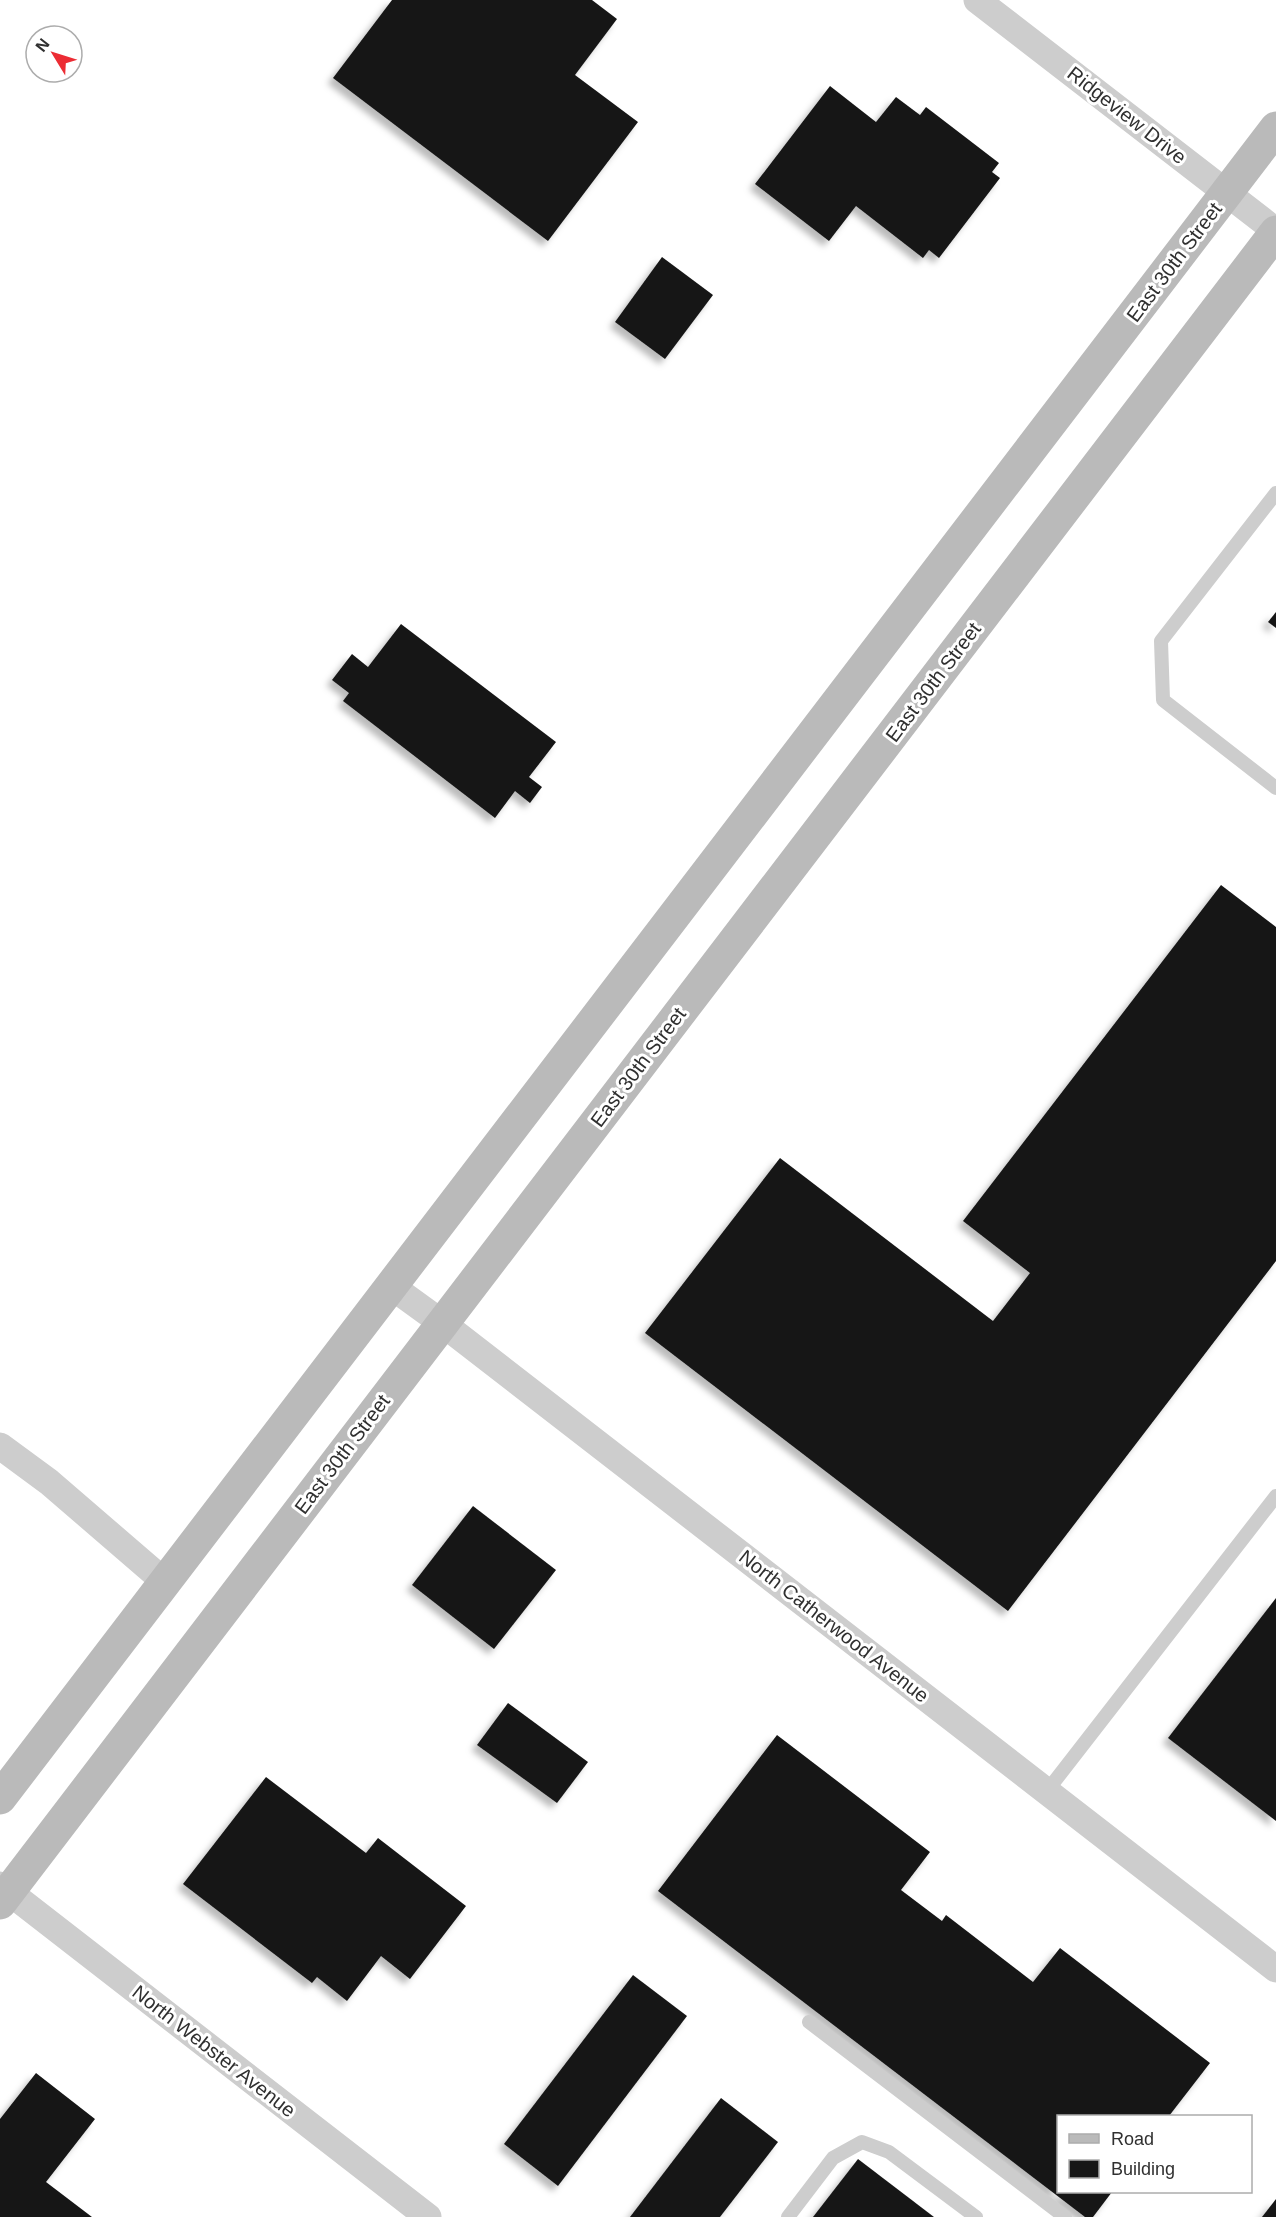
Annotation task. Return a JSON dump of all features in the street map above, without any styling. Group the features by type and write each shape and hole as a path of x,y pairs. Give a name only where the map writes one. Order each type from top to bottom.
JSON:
{"main road":[{"name":"East 30th Street","path":"0,1798 1276,128"},
{"name":"East 30th Street","path":"3,1893 1276,232"}],"street":[{"name":"Ridgeview Drive","path":"977,0 1276,232"},
{"name":"North Catherwood Avenue","path":"391,1286 442,1323 1276,1969"},
{"path":"0,1446 48,1482 165,1582"},
{"name":"North Webster Avenue","path":"3,1893 428,2217"}],"lane":[{"path":"1276,493 1161,641 1163,700 1276,788"},
{"path":"1047,1791 1276,1497"},
{"path":"809,2022 1065,2217"},
{"path":"789,2217 833,2158 862,2142 889,2152 976,2217"}],"building":[{"path":"392,0 592,0 617,19 575,75 638,122 548,241 333,78"},
{"path":"830,86 876,122 896,97 920,115 926,107 999,163 992,172 1000,178 939,258 929,250 923,258 856,206 829,241 755,184"},
{"path":"662,257 713,295 665,359 615,322"},
{"path":"1276,612 1276,628 1268,622"},
{"path":"401,624 556,742 529,777 542,787 530,803 515,791 495,818 343,701 349,693 332,680 352,654 368,667"},
{"path":"1221,885 1276,927 1276,1261 1008,1611 645,1333 780,1158 993,1321 1030,1273 963,1221"},
{"path":"473,1506 556,1570 494,1649 412,1585"},
{"path":"1276,1598 1276,1821 1168,1738"},
{"path":"508,1703 588,1762 557,1803 477,1745"},
{"path":"777,1735 930,1852 901,1890 942,1921 946,1915 1033,1982 1060,1948 1210,2063 1170,2115 1057,2115 1057,2193 1111,2193 1093,2217 1085,2217 658,1891"},
{"path":"266,1777 366,1853 378,1838 466,1906 410,1979 381,1956 347,2001 317,1977 312,1983 183,1884"},
{"path":"633,1975 687,2016 558,2186 504,2144"},
{"path":"36,2073 95,2119 46,2182 92,2217 0,2217 0,2119"},
{"path":"721,2098 778,2142 720,2217 630,2217"},
{"path":"858,2159 934,2217 813,2217"},
{"path":"1276,2199 1276,2217 1262,2217"}]}
